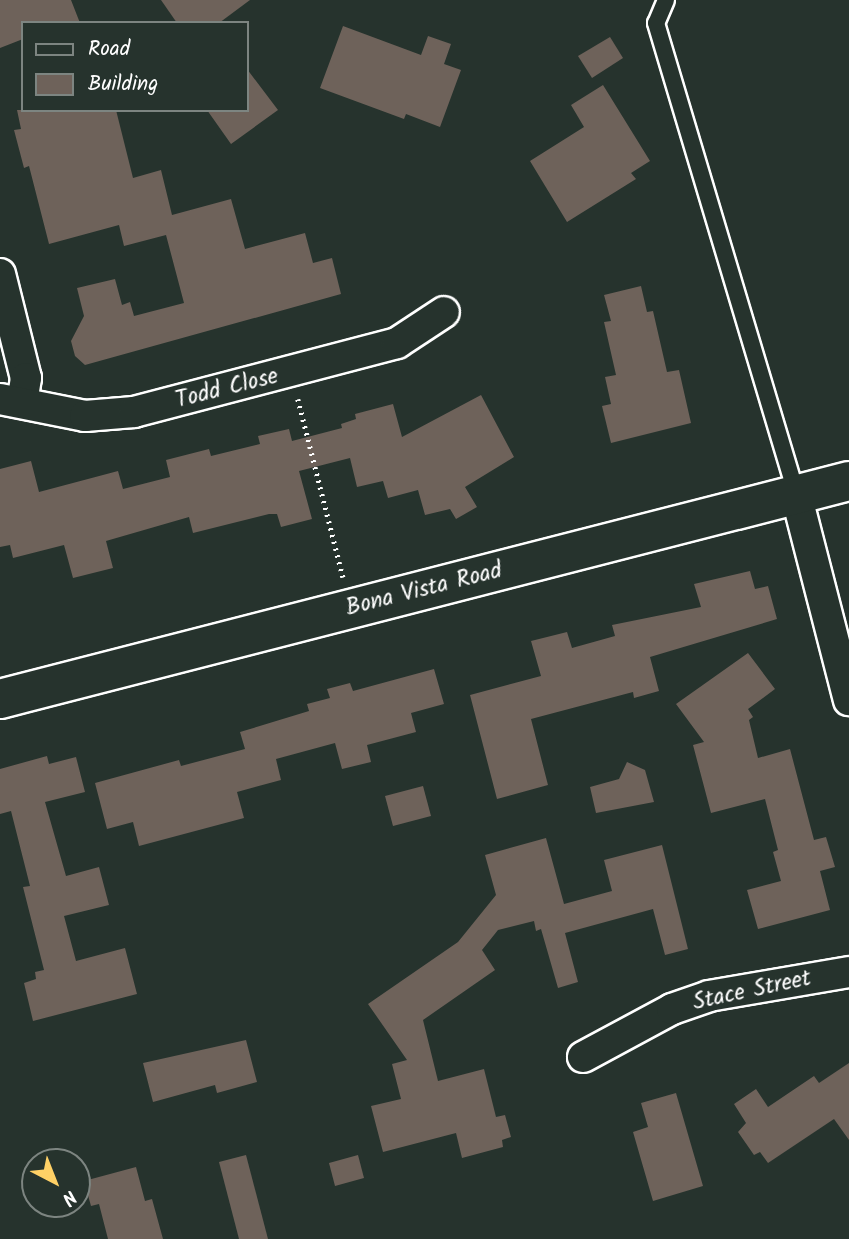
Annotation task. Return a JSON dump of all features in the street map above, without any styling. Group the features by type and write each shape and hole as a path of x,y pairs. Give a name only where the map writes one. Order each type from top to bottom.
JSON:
{"street":[{"path":"0,274 26,378 11,401"},
{"name":"Todd Close","path":"11,401 85,416 134,412 397,343 444,312"},
{"name":"Bona Vista Road","path":"0,699 849,481"},
{"path":"796,494 849,700"},
{"name":"Stace Street","path":"583,1057 672,1009 709,996 849,972"}],"lane":[{"path":"666,0 656,23 796,494"}],"path":[{"path":"294,387 343,580"}],"building":[{"path":"0,0 71,0 79,21 21,21 21,40 0,48"},
{"path":"161,0 250,0 222,21 176,21"},
{"path":"343,26 421,55 428,36 451,44 444,64 461,70 440,127 406,114 404,119 320,88"},
{"path":"610,37 623,58 592,78 578,56"},
{"path":"248,70 278,110 231,144 208,112 248,112"},
{"path":"603,85 650,161 631,173 636,179 567,222 530,161 584,127 571,105"},
{"path":"17,110 116,112 133,178 161,170 172,215 231,199 245,249 305,233 313,263 332,258 341,294 85,365 75,356 71,341 84,316 77,288 115,279 122,305 130,302 134,316 184,303 166,235 124,246 119,225 49,244 29,166 24,168 14,130 21,129"},
{"path":"641,286 647,312 653,311 667,372 679,370 691,423 611,443 602,406 611,404 605,377 616,375 604,322 611,321 604,295"},
{"path":"481,395 514,457 465,487 477,507 456,519 450,509 425,515 418,490 388,498 383,481 357,487 350,458 299,471 312,519 281,527 277,514 269,514 193,533 189,517 106,541 113,568 73,578 64,545 13,558 10,545 0,547 0,469 31,461 39,492 118,471 123,489 170,477 166,460 209,449 211,456 260,444 258,436 289,429 292,441 342,428 341,424 356,419 355,414 393,404 402,437"},
{"path":"750,571 755,589 768,586 777,619 650,657 659,691 634,698 633,692 531,719 548,785 497,799 470,695 541,676 531,641 567,632 572,648 615,636 612,625 701,607 694,584"},
{"path":"748,653 775,689 748,709 753,717 749,720 758,758 790,749 814,840 826,837 835,867 820,871 830,910 758,929 747,890 781,881 773,852 778,850 765,799 711,813 693,745 704,742 676,704"},
{"path":"434,669 444,704 411,713 416,732 367,745 371,762 342,769 335,743 276,759 281,780 237,792 244,818 139,846 133,822 107,829 95,783 179,760 181,766 245,749 240,732 309,711 307,704 330,698 327,689 350,683 353,691"},
{"path":"47,756 49,764 76,757 85,792 45,802 66,876 99,867 109,905 64,916 76,961 125,948 137,994 33,1021 24,983 36,979 35,972 44,970 23,887 30,886 11,811 0,814 0,769"},
{"path":"627,762 645,770 654,802 596,813 590,787 619,779"},
{"path":"423,786 431,816 393,826 385,796"},
{"path":"546,838 564,904 612,891 604,860 662,845 688,949 665,955 653,909 565,933 578,982 558,988 541,929 536,931 534,921 498,930 482,950 495,970 423,1020 438,1081 484,1069 496,1117 505,1115 511,1137 502,1140 503,1147 462,1158 456,1133 383,1152 371,1106 401,1099 392,1064 407,1060 368,1004 458,942 496,895 485,855"},
{"path":"246,1040 257,1082 217,1093 215,1085 153,1102 143,1063"},
{"path":"849,1063 849,1140 834,1119 768,1163 760,1152 754,1155 738,1132 746,1123 734,1104 756,1089 768,1107 814,1076 819,1083"},
{"path":"676,1093 703,1186 653,1201 633,1132 648,1127 641,1103"},
{"path":"246,1155 268,1239 239,1239 219,1162"},
{"path":"358,1155 364,1178 335,1186 329,1163"},
{"path":"136,1167 145,1201 152,1199 163,1239 108,1239 99,1204 91,1206 91,1179"}]}
